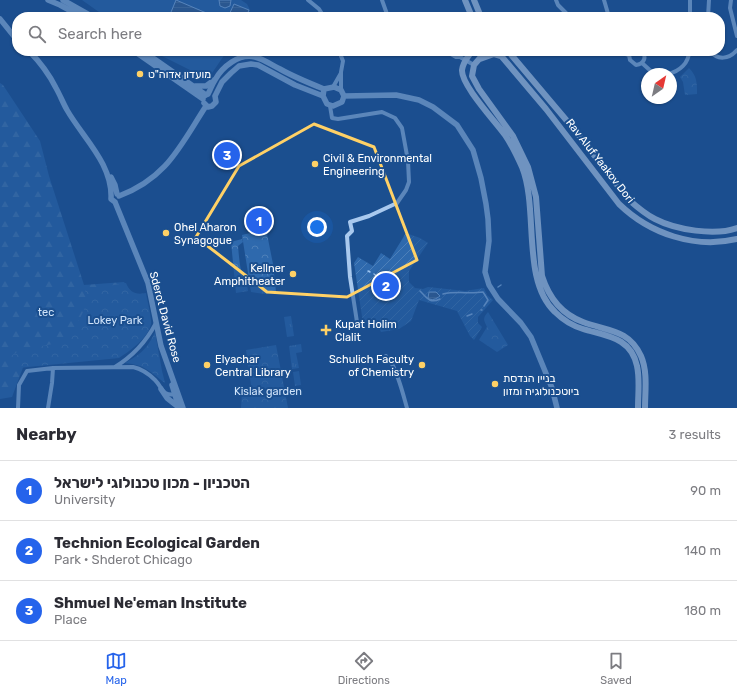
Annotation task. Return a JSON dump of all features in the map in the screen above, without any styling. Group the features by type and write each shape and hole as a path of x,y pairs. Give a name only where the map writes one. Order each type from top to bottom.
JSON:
{"main road":[{"path":"465,0 470,12"},
{"path":"474,0 479,12"},
{"path":"469,56 462,70 465,81 506,135 523,169 529,196 536,275 540,290 549,306 563,319 582,329 611,336 629,348 637,364 638,408"},
{"path":"481,56 475,63 472,76 475,83 513,136 528,167 536,197 542,276 547,291 554,302 571,316 584,322 619,332 631,342 642,357 644,367 645,408"},
{"path":"475,63 488,56"},
{"name":"Rav Aluf Yaakov Dori","path":"501,56 546,109 619,204 628,212 648,226 672,236 691,241 724,242 737,239"},
{"name":"Rav Aluf Yaakov Dori","path":"512,56 573,128 628,199 637,207 656,219 673,226 715,232 737,228"}],"street":[{"path":"48,0 73,12"},
{"path":"63,0 84,12"},
{"path":"308,0 321,12"},
{"path":"382,0 386,12"},
{"path":"556,0 558,5 565,12"},
{"path":"604,0 608,12"},
{"path":"690,0 690,12"},
{"path":"709,12 710,0"},
{"path":"731,0 730,8 737,36"},
{"path":"0,19 12,34"},
{"path":"714,56 724,59 732,55 737,50"},
{"name":"Sderot David Rose","path":"34,56 49,76 67,110 100,159 116,195 111,199 115,202 148,282 161,346 180,408"},
{"path":"142,56 206,96"},
{"path":"150,56 206,96"},
{"path":"189,84 198,87 206,86 236,59 247,56 260,59 292,76 324,89 332,87 341,90"},
{"path":"341,56 343,61 341,72 341,90 344,96"},
{"path":"457,56 475,63"},
{"path":"630,56 630,60 633,64 642,63"},
{"path":"642,63 644,56"},
{"path":"677,70 689,59 689,56"},
{"path":"642,63 648,68"},
{"path":"206,106 210,107 214,105 216,102 215,96 222,82 231,73 239,66 251,64 258,65 295,85 323,96"},
{"path":"332,87 341,72"},
{"path":"116,195 138,188 158,174 176,152 206,106 204,103 206,96 215,79"},
{"path":"324,89 323,96 325,102 330,106 332,118 338,119 382,112 394,118 402,128 408,161 409,182 406,190 397,203 369,216 350,222 352,231 347,236 348,257 357,322"},
{"path":"206,96 212,94 215,96"},
{"path":"344,96 396,95 419,100 433,107 457,125 473,150 481,178 487,212 489,240 485,272 489,285 498,298 521,322 531,337 552,388 557,408"},
{"path":"330,106 339,104 344,96"},
{"path":"114,367 124,362 136,351 148,338 156,323"},
{"path":"386,356 391,363 407,408"},
{"path":"18,408 19,385 27,371 53,368 114,367 133,367 142,369 154,379 167,398 180,408"},
{"path":"48,408 53,368"},
{"path":"161,389 169,395 176,395"}],"highlighted area":[{"path":"314,124 374,147 417,260 347,297 267,292 196,237 239,166"}],"green space":[{"path":"82,0 241,0 247,4 250,10 249,12 99,12"},
{"path":"162,56 224,56 208,79"},
{"path":"689,68 694,74 696,80 697,94 685,95 683,82 680,77"},
{"name":"tec","path":"0,83 3,85 40,141 49,176 84,285 124,282 143,309 25,362 12,397 0,399"},
{"path":"266,229 273,264 276,292 265,294 251,292 242,235"},
{"path":"406,233 420,238 428,243 409,271 409,282 415,288 423,289 428,287 465,291 484,288 487,295 493,300 478,317 478,323 482,327 474,340 470,336 457,311 419,300 411,321 399,329 381,332 378,325 373,323 363,323 354,263 358,257 373,266 381,253 390,259"},
{"path":"242,239 243,242 238,246 239,261 241,272 247,284 248,291 236,293 231,242"},
{"name":"Lokey Park","path":"126,283 131,291 139,294 146,293 151,318 151,324 146,334 133,348 119,358 18,368 11,356 20,350 69,341 85,305 85,290"},
{"path":"488,312 508,345 497,352 479,340 487,327 484,320"},
{"path":"291,316 294,336 287,337 284,317"},
{"path":"155,332 165,383 143,367 125,363 143,350"},
{"path":"301,344 302,352 296,353 299,368 292,369 289,346"},
{"name":"Kislak garden","path":"276,345 288,408 241,408 242,393 252,392 246,350"},
{"path":"299,371 301,385 295,386 293,372"}],"shaded area":[{"path":"176,0 204,12 171,12"},
{"path":"219,0 231,0 230,6 225,8 220,6"},
{"path":"234,4 249,10 248,12 230,12"},
{"path":"429,292 436,292 440,296 430,299 428,298"}],"waterway":[{"path":"374,274 378,277 378,288 380,290"},
{"path":"420,291 431,301 440,299"},
{"path":"385,292 395,292"},
{"path":"443,294 483,292 488,300 484,306"},
{"path":"467,316 472,314"}],"place":[{"name":"מועדון אדוה\"ט","path":"140,74"},
{"name":"Shmuel Ne'eman Institute","path":"227,155"},
{"name":"Civil & Environmental Engineering","path":"315,164"},
{"name":"הטכניון - מכון טכנולוגי לישראל","path":"259,221"},
{"name":"Ohel Aharon Synagogue","path":"166,233"},
{"name":"Kellner Amphitheater","path":"293,274"},
{"name":"Technion Ecological Garden","path":"386,286"},
{"name":"Kupat Holim Clalit","path":"326,330"},
{"name":"Elyachar Central Library","path":"207,365"},
{"name":"Schulich Faculty of Chemistry","path":"422,365"},
{"name":"בניין הנדסת ביוטכנולוגיה ומזון","path":"495,384"}]}
